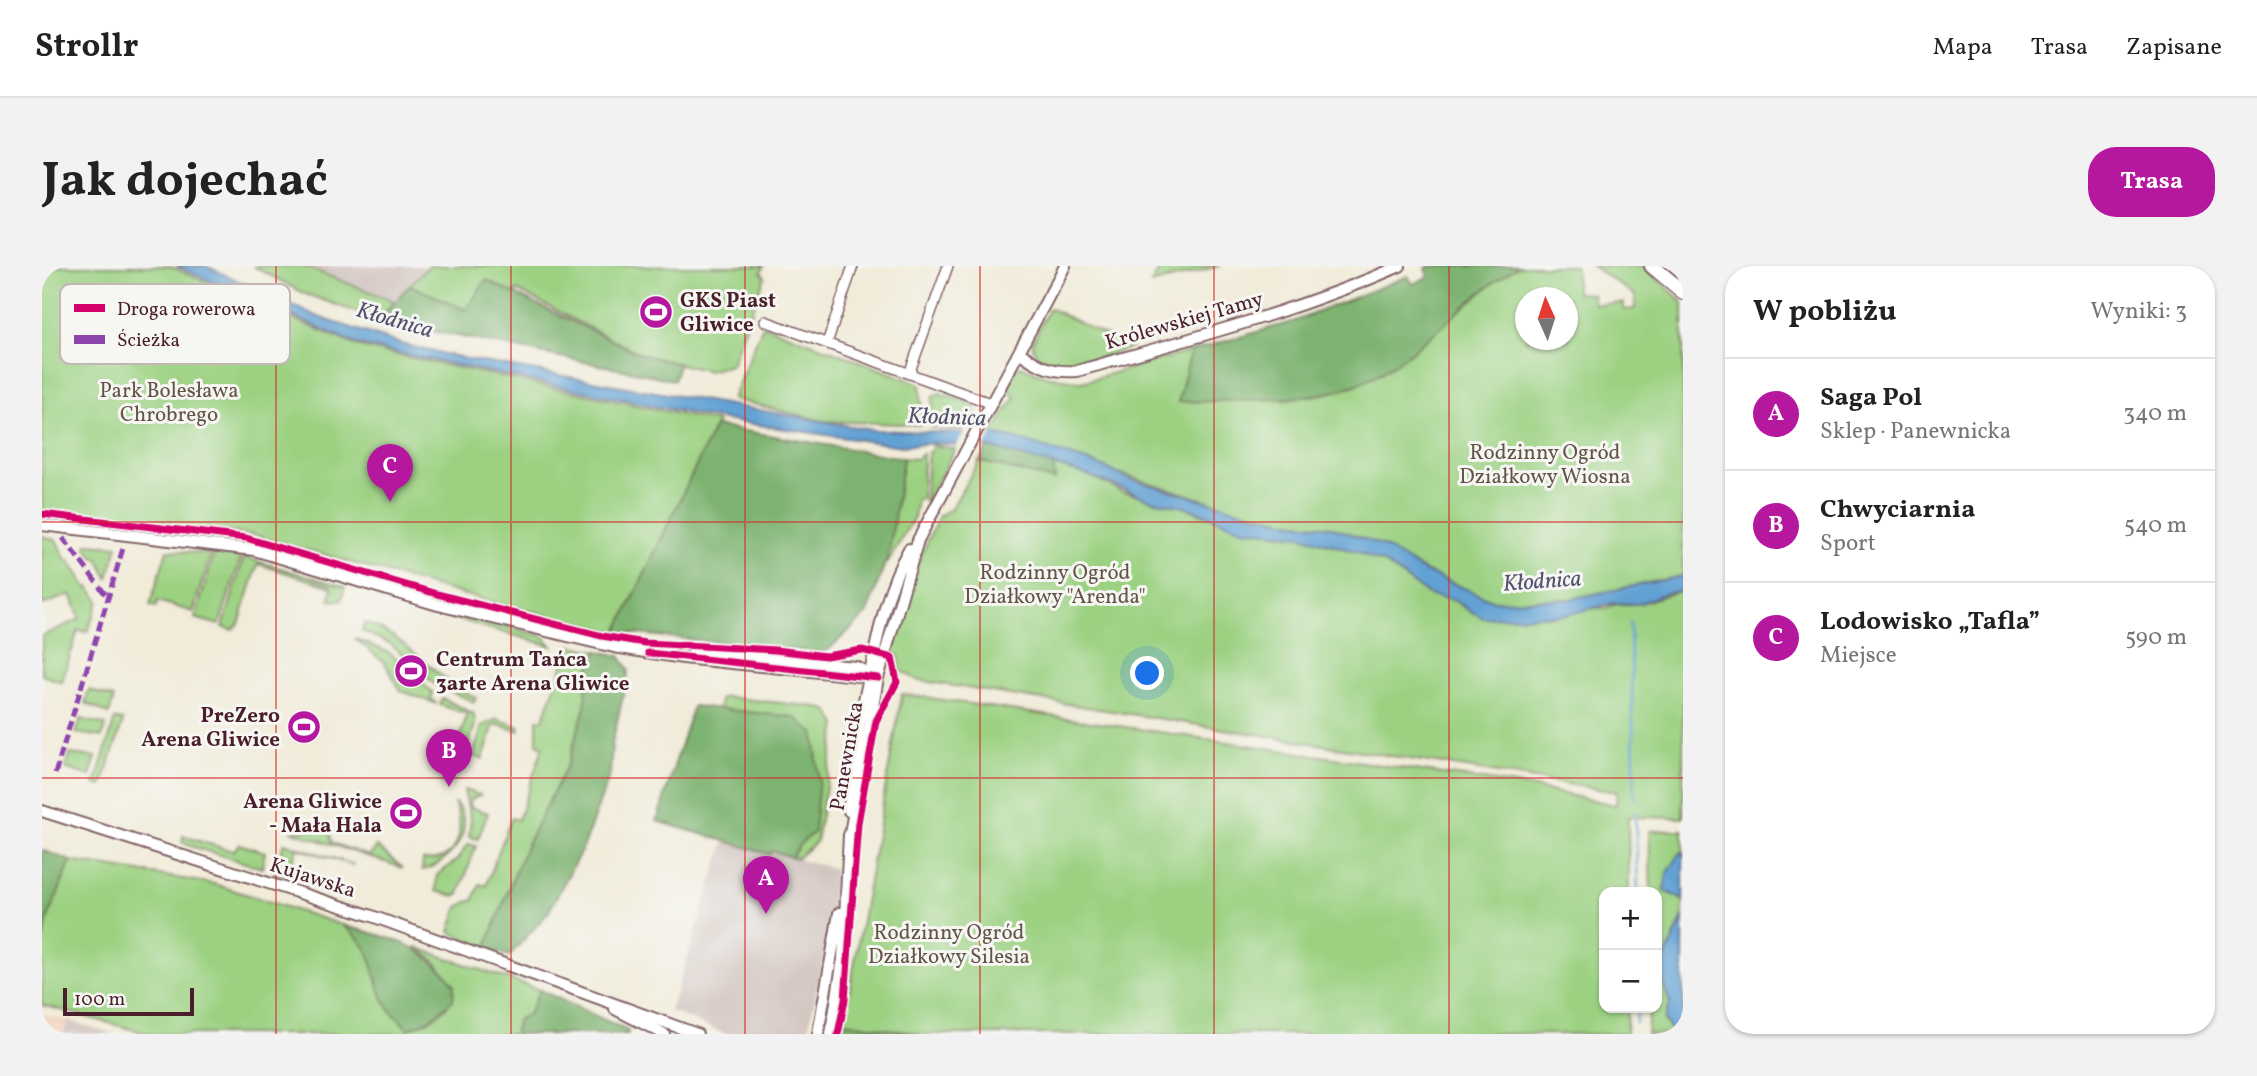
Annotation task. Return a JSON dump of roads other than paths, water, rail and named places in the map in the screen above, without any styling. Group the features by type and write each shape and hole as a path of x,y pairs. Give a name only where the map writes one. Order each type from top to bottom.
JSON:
{"main road":[{"path":"1652,266 1683,292"}],"street":[{"path":"827,343 853,266"},
{"path":"909,374 948,266"},
{"name":"Panewnicka","path":"818,1034 844,890 873,653 897,573 1065,266"},
{"name":"Królewskiej Tamy","path":"1019,352 1036,365 1056,372 1077,371 1271,316 1320,300 1399,266"},
{"path":"765,321 909,374 988,408"},
{"name":"Panewnicka","path":"849,839 851,764 864,695 926,520"},
{"path":"42,525 204,541 254,550 472,614 595,644 652,654 845,677 872,677"},
{"path":"856,667 873,653"},
{"path":"652,654 732,654 856,667 872,677"},
{"path":"845,677 861,687 864,695"},
{"name":"Kujawska","path":"42,811 369,915 697,1034"},
{"name":"Panewnicka","path":"831,1034 843,959 844,890"},
{"name":"Kujawska","path":"569,986 664,1034"}],"water":[{"path":"176,266 206,266 246,284 218,284"},
{"path":"290,304 321,318 405,345 467,359 873,430 992,434 1017,439 1099,465 1127,478 1231,508 1288,522 1332,527 1381,545 1426,572 1494,601 1570,599 1683,576 1683,591 1666,593 1638,604 1614,603 1565,615 1483,618 1453,600 1429,595 1384,563 1358,552 1301,536 1242,529 1189,508 1151,500 1088,475 992,448 937,443 901,446 718,419 359,345 290,315"},
{"path":"1681,852 1683,900 1664,890 1667,874"},
{"path":"1683,917 1683,1034 1673,1034 1664,1019 1670,1003 1662,980 1662,965"}],"waterway":[{"path":"1630,623 1635,799"},
{"path":"1635,811 1638,887"},
{"path":"1636,1023 1637,1013"}],"place":[{"name":"GKS Piast Gliwice","path":"656,312"},
{"name":"Lodowisko „Tafla”","path":"390,502"},
{"name":"Centrum Tańca 3arte Arena Gliwice","path":"411,671"},
{"name":"PreZero Arena Gliwice","path":"304,727"},
{"name":"Chwyciarnia","path":"449,787"},
{"name":"Arena Gliwice - Mała Hala","path":"406,813"},
{"name":"Saga Pol","path":"766,914"}],"water label":[{"name":"Kłodnica","path":"395,319"},
{"name":"Kłodnica","path":"947,416"},
{"name":"Kłodnica","path":"1542,580"}],"park label":[{"name":"Park Bolesława Chrobrego","path":"169,402"},
{"name":"Rodzinny Ogród Działkowy Wiosna","path":"1545,464"},
{"name":"Rodzinny Ogród Działkowy \"Arenda\"","path":"1055,584"},
{"name":"Rodzinny Ogród Działkowy Silesia","path":"949,944"}]}
